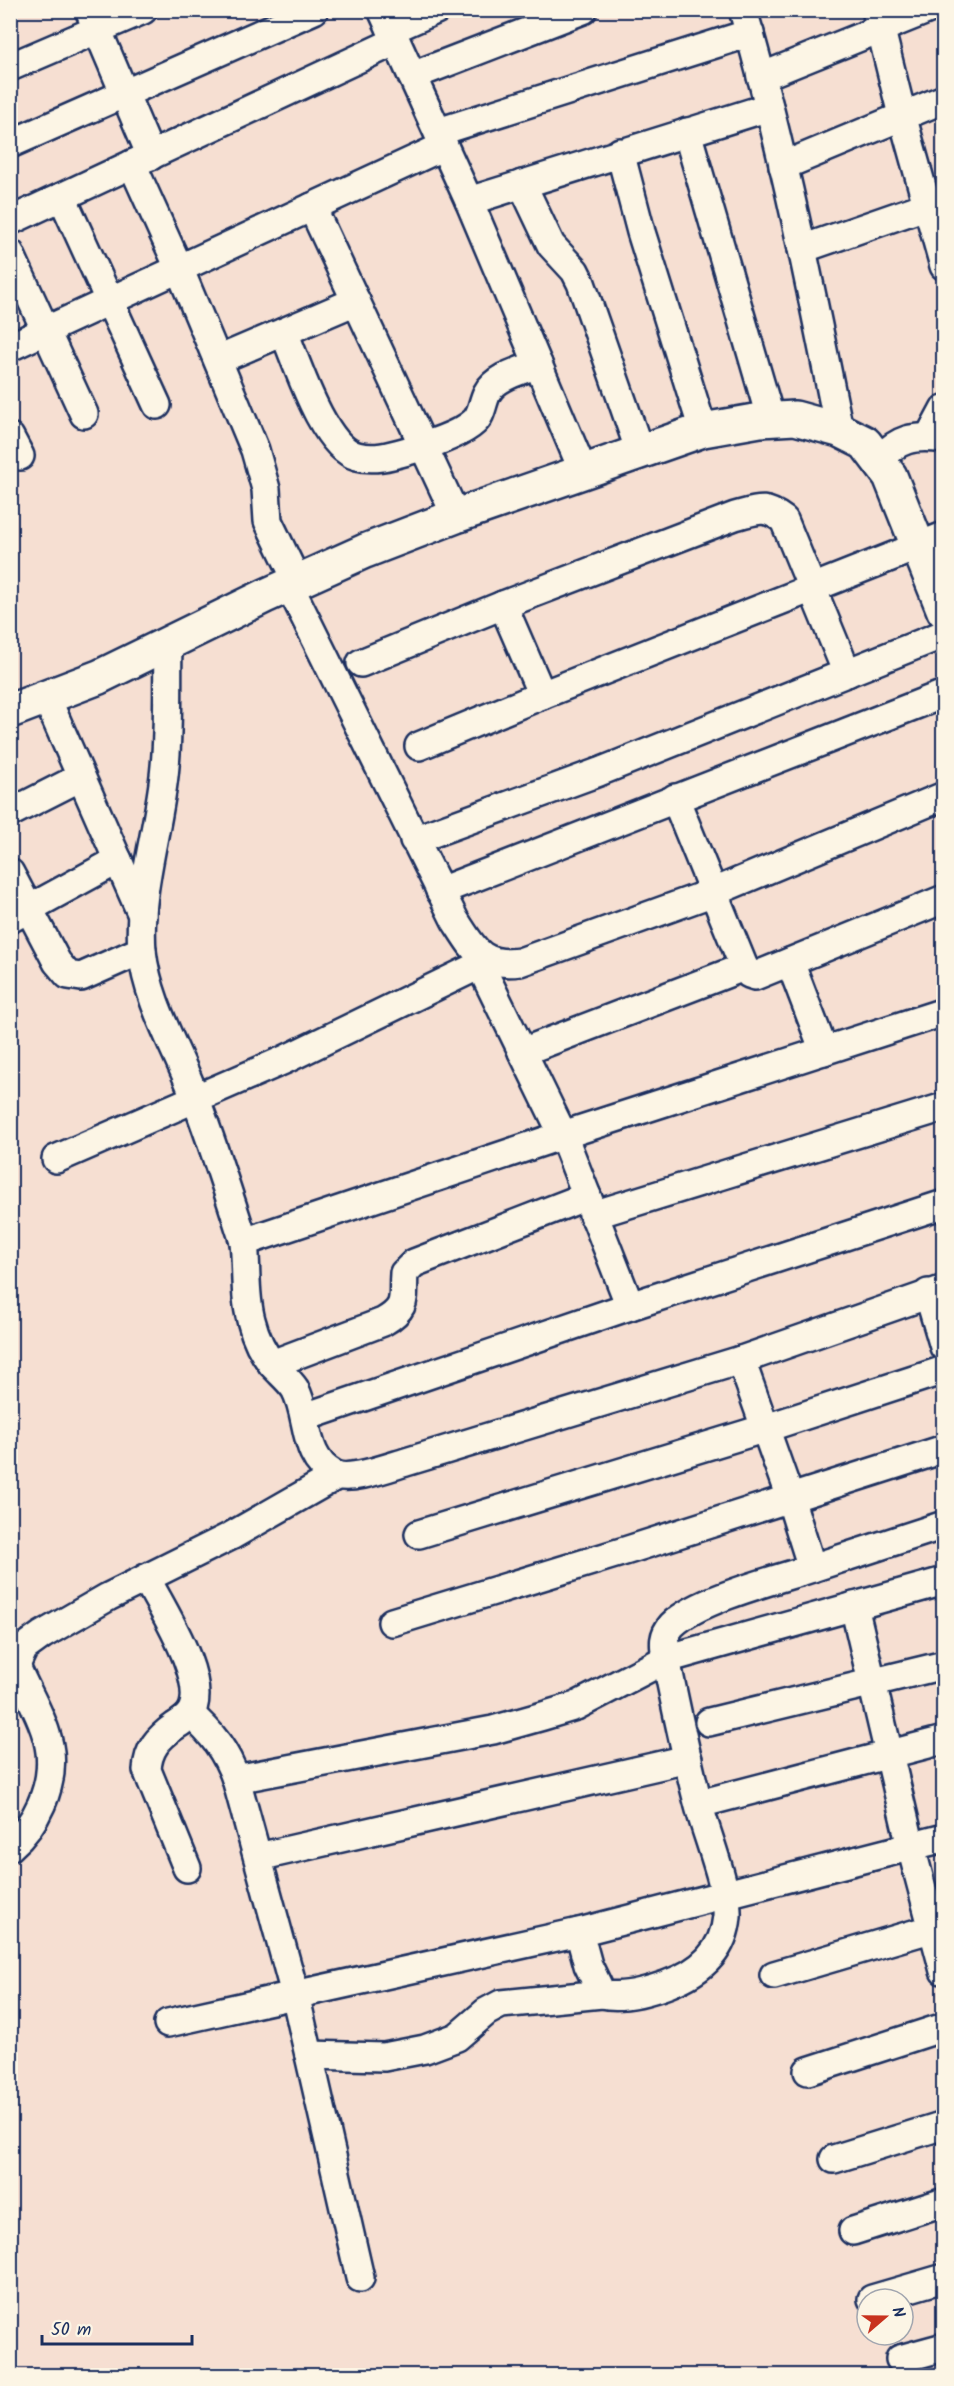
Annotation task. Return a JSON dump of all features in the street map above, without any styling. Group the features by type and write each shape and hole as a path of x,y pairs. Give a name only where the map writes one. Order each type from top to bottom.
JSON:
{"main road":[{"path":"10,711 47,699 99,677 293,583 365,551 456,516 704,430 795,417 839,430 865,443 890,476 931,541 942,605"}],"street":[{"path":"10,67 93,20 143,10"},
{"path":"10,144 314,10"},
{"path":"10,221 142,160 390,27 436,10"},
{"path":"412,76 583,10"},
{"path":"761,77 877,20 927,10"},
{"path":"93,20 124,94 142,160 179,268 262,473 268,520 293,583 414,840 440,891 484,963 522,1052 562,1136 630,1306"},
{"path":"877,20 902,115 935,203 944,266"},
{"path":"10,347 312,207 441,139 746,22 769,107 802,249 839,430"},
{"path":"390,27 469,201 583,471"},
{"path":"783,166 944,99"},
{"path":"469,201 769,107"},
{"path":"687,132 771,420"},
{"path":"620,152 641,232 704,430"},
{"path":"522,184 551,245 575,271 581,283 640,452"},
{"path":"62,197 157,405"},
{"path":"802,249 935,203"},
{"path":"312,207 456,516"},
{"path":"10,254 84,414"},
{"path":"218,360 356,302"},
{"path":"284,332 316,410 342,449 356,456 376,458 424,447 476,421 487,393 494,383 538,364"},
{"path":"878,460 900,441 936,438 944,409"},
{"path":"361,663 503,605 735,516 757,510 771,511 784,520 847,673"},
{"path":"419,746 931,541"},
{"path":"503,605 542,695"},
{"path":"414,840 599,772 944,634"},
{"path":"168,643 165,765 147,873 142,916 142,950 153,1002 196,1098 244,1242 247,1264 246,1302 256,1338 272,1364 293,1387 305,1417 310,1444 317,1460 336,1476"},
{"path":"440,891 944,694"},
{"path":"47,699 142,916"},
{"path":"10,813 81,777"},
{"path":"56,1159 284,1060 484,963 520,962 714,892 944,796"},
{"path":"675,798 744,968 749,974 755,976 944,899"},
{"path":"20,914 118,860"},
{"path":"10,873 20,914 68,975 81,976 142,950"},
{"path":"790,962 824,1051"},
{"path":"522,1052 744,968"},
{"path":"244,1242 944,1012"},
{"path":"272,1364 383,1322 396,1314 402,1305 404,1273 414,1263 590,1205 944,1107"},
{"path":"305,1417 630,1306 944,1204"},
{"path":"10,1847 24,1835 35,1819 48,1782 50,1762 45,1734 18,1671 20,1655 24,1648 42,1635 108,1597 231,1536 336,1476 351,1476 406,1462 741,1360 936,1291 944,1347"},
{"path":"741,1360 812,1568"},
{"path":"419,1534 765,1428 944,1370"},
{"path":"392,1622 944,1449"},
{"path":"309,2055 384,2057 425,2049 457,2037 486,2012 501,2004 602,1994 612,1997 665,1985 699,1970 709,1960 720,1941 727,1916 725,1895 688,1759 663,1638 684,1616 746,1589 944,1525"},
{"path":"146,1578 183,1646 193,1677 194,1698 190,1714 156,1742 148,1754 147,1770 187,1868"},
{"path":"236,1779 493,1730 576,1706 666,1659 944,1581"},
{"path":"854,1606 911,1847 937,1926 944,1971"},
{"path":"709,1722 944,1665"},
{"path":"190,1714 211,1732 222,1746 236,1779 295,1994 360,2278"},
{"path":"699,1804 944,1740"},
{"path":"258,1857 688,1759"},
{"path":"168,2023 579,1932 944,1838"},
{"path":"774,1975 937,1926"},
{"path":"579,1932 596,1986 602,1994"},
{"path":"808,2071 944,2027"},
{"path":"834,2159 944,2125"},
{"path":"853,2231 944,2202"},
{"path":"913,2287 944,2278"},
{"path":"900,2360 944,2347"}]}
